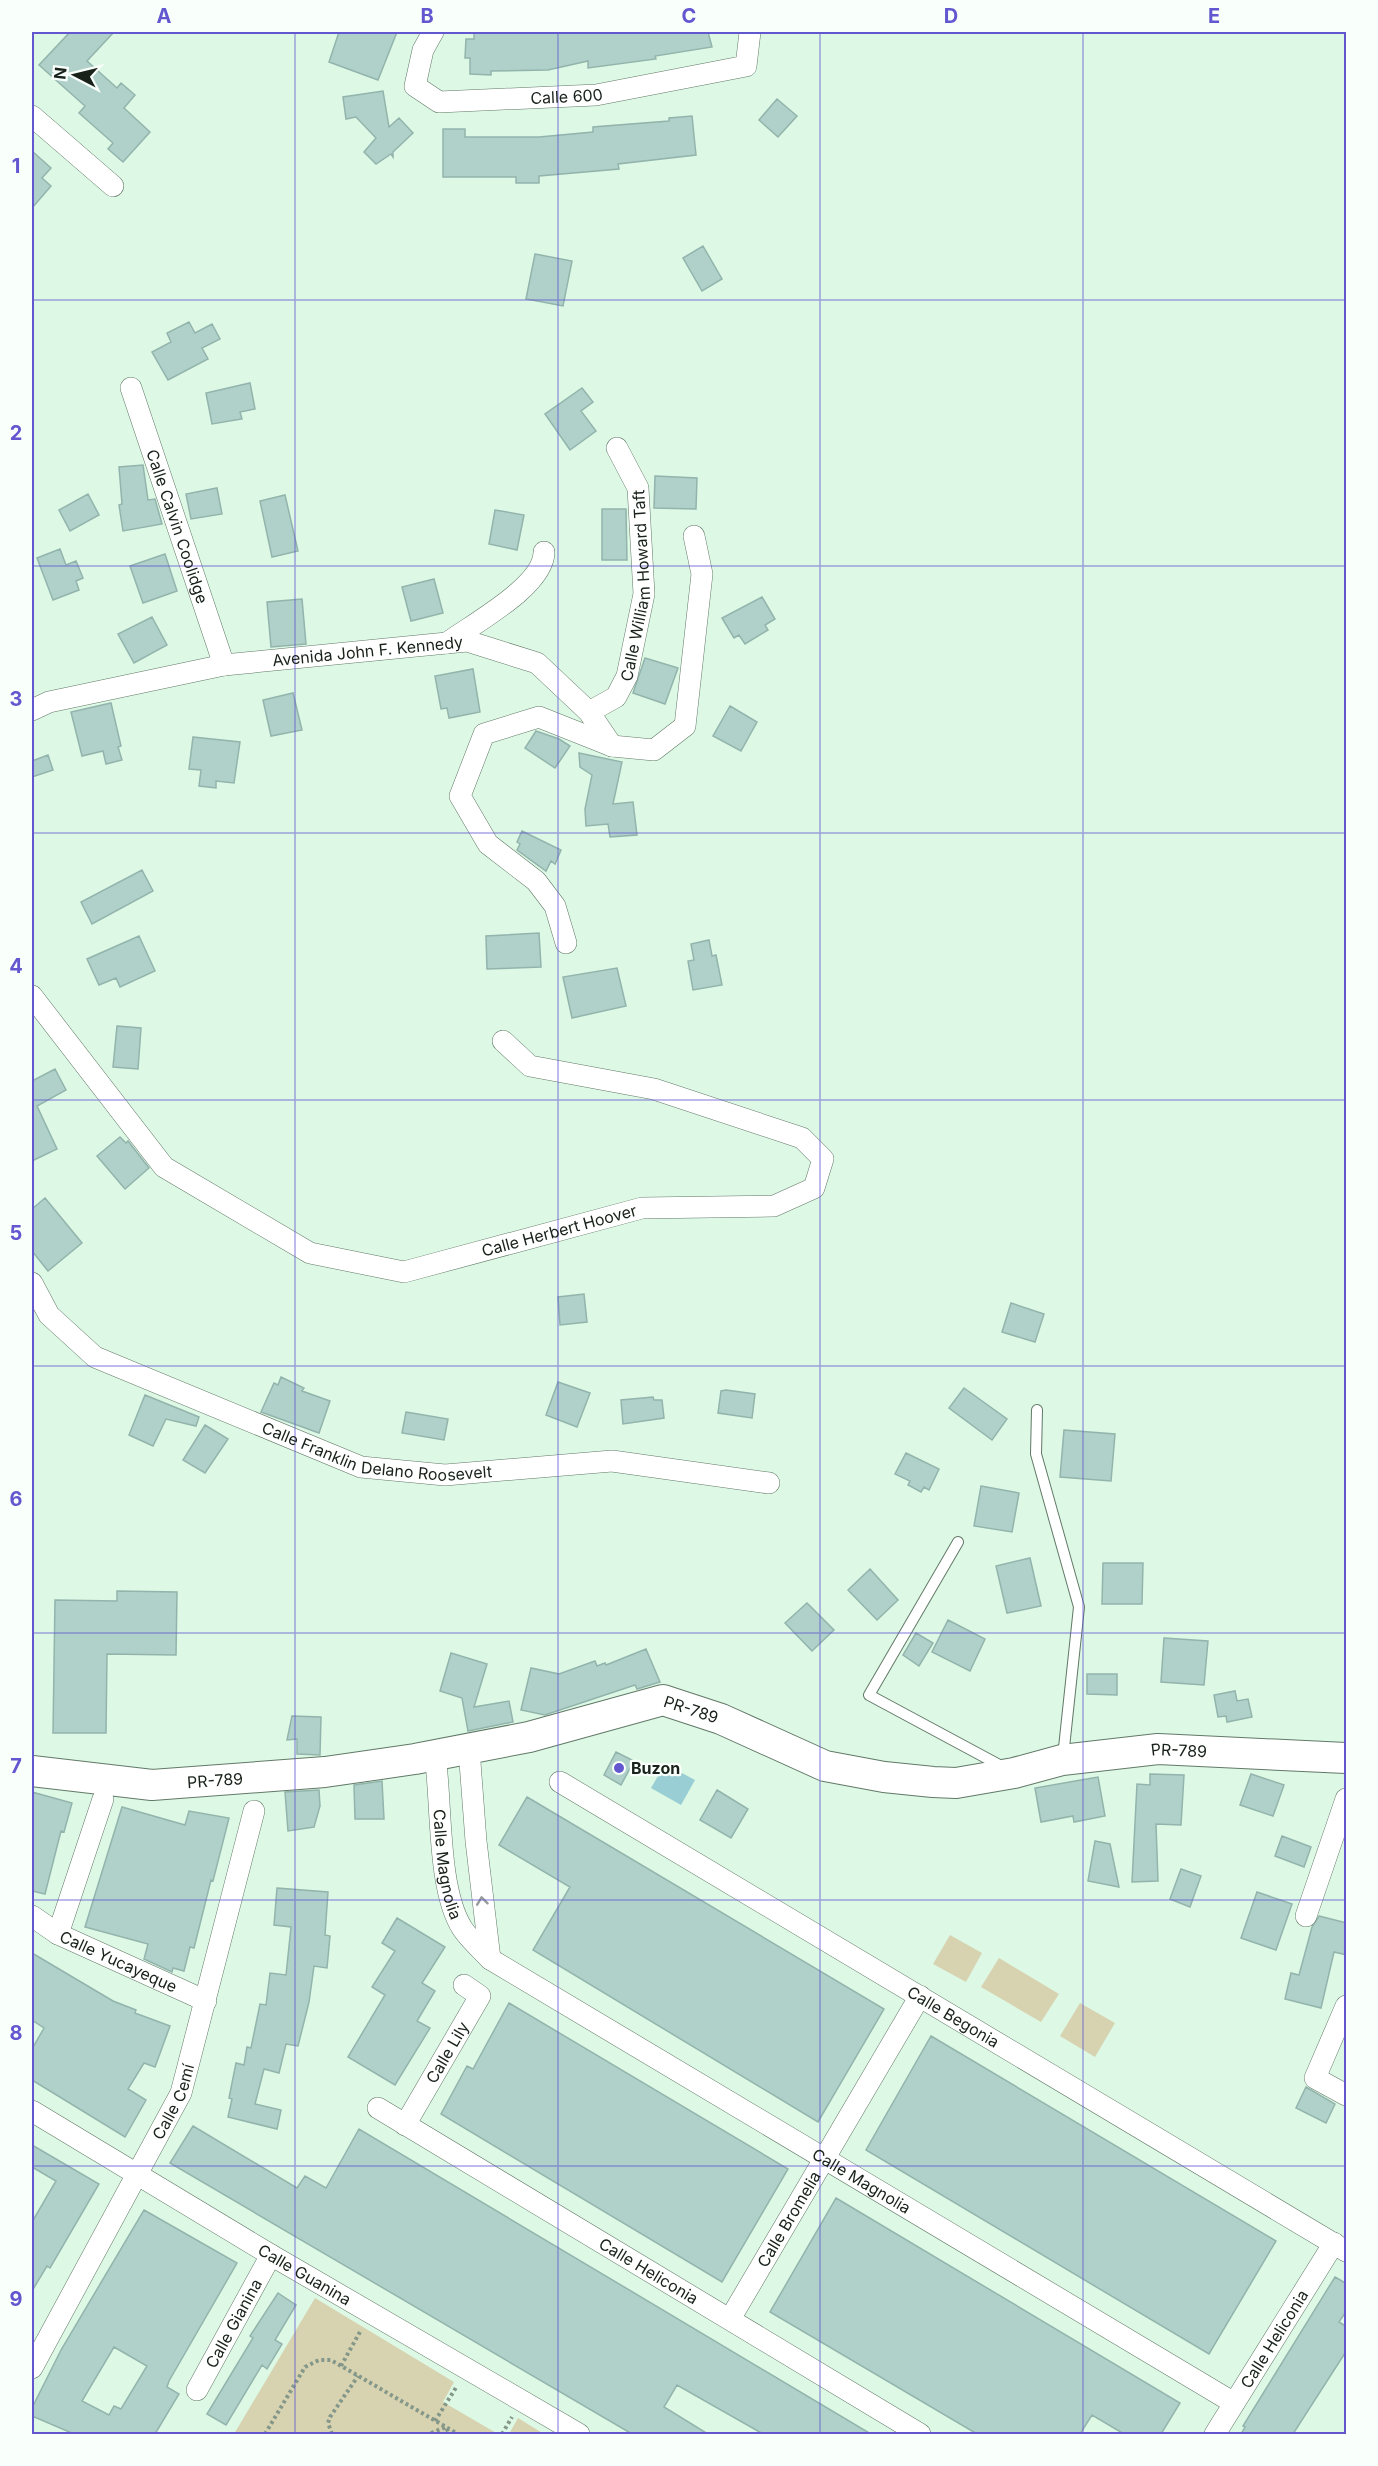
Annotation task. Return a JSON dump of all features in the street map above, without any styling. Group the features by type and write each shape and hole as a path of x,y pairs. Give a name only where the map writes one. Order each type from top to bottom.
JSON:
{"street":[{"name":"Calle 600","path":"433,32 423,50 415,86 439,102 596,95 746,66 750,32"},
{"path":"32,116 113,186"},
{"name":"Calle Calvin Coolidge","path":"131,388 224,665"},
{"name":"Calle William Howard Taft","path":"589,712 616,697 627,676 644,594 638,488 617,448"},
{"path":"566,943 555,906 536,881 488,844 460,796 484,734 539,717 612,746 654,750 685,726 702,574 694,536"},
{"path":"447,643 528,585 544,564 544,552"},
{"name":"Avenida John F. Kennedy","path":"32,710 49,702 224,665 467,641 537,663 589,712 612,746"},
{"name":"Calle Herbert Hoover","path":"32,996 164,1167 310,1252 404,1272 642,1208 774,1206 814,1188 823,1159 802,1138 654,1089 530,1066 503,1041"},
{"name":"Calle Franklin Delano Roosevelt","path":"32,1283 49,1314 96,1357 361,1467 445,1475 612,1461 769,1483"},
{"name":"PR-789","path":"32,1771 152,1785 325,1772 470,1749 529,1737 663,1700 721,1719 825,1766 884,1777 956,1784 1014,1773 1062,1760 1158,1749 1347,1758"},
{"name":"Calle Magnolia","path":"470,1749 476,1841 490,1959"},
{"name":"Calle Magnolia","path":"435,1755 444,1850 453,1903 462,1927 490,1959 826,2157 1234,2403"},
{"name":"Calle Begonia","path":"560,1782 1340,2247"},
{"path":"58,1934 103,1799"},
{"path":"1306,1916 1347,1799"},
{"name":"Calle Cemí","path":"32,2368 181,2093 254,1811"},
{"name":"Calle Yucayeque","path":"32,1916 58,1934 206,2001"},
{"name":"Calle Lily","path":"405,2125 480,1996 464,1985"},
{"name":"Calle Bromelia","path":"730,2319 920,1996"},
{"path":"1347,2006 1315,2078 1347,2095"},
{"name":"Calle Heliconia","path":"378,2108 920,2434"},
{"name":"Calle Guanina","path":"32,2111 271,2255 579,2434"},
{"name":"Calle Heliconia","path":"1215,2434 1340,2247"},
{"name":"Calle Gianina","path":"197,2390 271,2255"}],"lane":[{"path":"1037,1410 1036,1454 1079,1607 1062,1760"},
{"path":"958,1542 869,1695 1014,1773"}],"path":[{"path":"341,2366 371,2314"},
{"path":"265,2434 305,2367 319,2360 331,2360 458,2434"},
{"path":"435,2421 467,2369"},
{"path":"332,2434 328,2423 330,2417 358,2376"},
{"path":"430,2433 446,2427"},
{"path":"446,2427 448,2434"}],"shaded area":[{"path":"950,1935 982,1953 966,1982 933,1964"},
{"path":"999,1958 1059,1994 1041,2022 981,1987"},
{"path":"1080,2003 1115,2023 1095,2057 1060,2036"},
{"path":"315,2298 454,2382 443,2402 498,2434 234,2434"},
{"path":"518,2418 544,2434 509,2434"}],"water":[{"path":"665,1764 695,1780 681,1805 651,1788"}],"building":[{"path":"70,32 114,32 87,61 117,88 121,83 135,95 124,108 150,132 123,162 108,149 113,143 79,113 85,106 39,65"},
{"path":"339,32 397,32 378,80 329,62"},
{"path":"474,32 708,32 712,47 655,56 656,59 588,68 588,61 548,70 491,71 491,75 470,74 470,58 465,58 466,39 474,39"},
{"path":"383,91 389,127 399,118 413,133 393,152 393,157 391,154 376,164 364,152 376,138 356,117 346,119 343,97"},
{"path":"777,99 797,116 778,137 759,120"},
{"path":"692,116 696,155 618,164 619,169 539,176 539,183 516,183 516,177 443,177 443,129 465,129 465,137 539,137 593,132 593,127 669,121 669,118"},
{"path":"32,151 51,168 42,178 51,186 32,208"},
{"path":"703,246 722,279 702,291 683,258"},
{"path":"535,254 572,261 563,306 526,299"},
{"path":"189,322 195,333 212,324 220,339 202,348 208,359 168,380 152,352 171,342 167,333"},
{"path":"250,383 255,409 240,412 242,419 212,424 206,393"},
{"path":"582,388 593,402 581,411 596,431 570,450 545,414"},
{"path":"143,465 148,500 155,499 162,524 123,531 119,505 122,504 119,467"},
{"path":"655,476 697,478 696,509 654,508"},
{"path":"217,488 222,514 191,519 186,494"},
{"path":"88,494 99,515 70,531 59,510"},
{"path":"285,495 298,551 272,557 260,501"},
{"path":"602,509 626,509 627,560 602,560"},
{"path":"495,510 524,515 517,550 489,544"},
{"path":"60,549 66,565 76,561 83,578 76,581 79,590 53,600 37,558"},
{"path":"165,554 177,591 143,603 130,566"},
{"path":"434,579 443,613 411,621 402,587"},
{"path":"762,597 775,619 765,625 768,630 745,644 739,635 734,638 722,618"},
{"path":"302,599 306,644 271,647 267,602"},
{"path":"152,617 167,645 134,663 118,634"},
{"path":"645,658 678,668 665,704 633,693"},
{"path":"473,669 480,712 449,718 447,708 441,709 435,676"},
{"path":"293,693 302,730 271,736 263,700"},
{"path":"111,703 122,760 106,764 103,751 82,756 71,712"},
{"path":"730,706 757,722 741,751 713,736"},
{"path":"536,731 559,739 570,746 555,768 525,748"},
{"path":"193,737 240,742 234,783 216,781 216,788 199,786 201,770 189,769"},
{"path":"579,753 622,762 613,804 633,802 637,835 610,837 608,824 586,826 585,809 592,775 580,767"},
{"path":"48,755 53,770 32,777 32,761"},
{"path":"522,831 561,850 555,864 551,861 546,871 517,850 520,844 517,842"},
{"path":"142,870 153,891 92,924 81,902"},
{"path":"539,933 541,967 487,969 486,936"},
{"path":"139,936 155,971 120,987 116,978 99,985 87,959"},
{"path":"709,940 712,956 716,955 722,985 693,990 688,961 694,960 691,944"},
{"path":"617,968 626,1006 572,1018 563,977"},
{"path":"117,1026 141,1028 138,1069 113,1067"},
{"path":"55,1069 66,1090 37,1106 57,1149 32,1161 32,1081"},
{"path":"120,1137 126,1143 128,1141 149,1168 125,1189 97,1156"},
{"path":"45,1198 82,1243 48,1271 32,1251 32,1209"},
{"path":"584,1294 587,1322 560,1325 558,1297"},
{"path":"1011,1303 1044,1314 1035,1342 1002,1332"},
{"path":"281,1377 304,1388 302,1391 330,1401 319,1433 261,1412 274,1383 278,1385"},
{"path":"558,1382 590,1393 577,1427 546,1415"},
{"path":"964,1388 1007,1419 992,1440 949,1408"},
{"path":"721,1391 755,1394 752,1418 718,1413"},
{"path":"145,1395 199,1417 196,1426 166,1419 153,1446 129,1435"},
{"path":"653,1397 654,1400 662,1400 664,1418 623,1424 621,1400"},
{"path":"406,1412 448,1419 444,1440 402,1433"},
{"path":"205,1425 228,1439 205,1473 183,1460"},
{"path":"1064,1430 1115,1434 1111,1481 1060,1477"},
{"path":"906,1453 939,1469 929,1490 924,1487 921,1492 908,1485 910,1481 895,1474"},
{"path":"981,1486 1019,1493 1012,1532 974,1526"},
{"path":"1030,1558 1041,1606 1007,1613 996,1566"},
{"path":"1103,1563 1143,1563 1142,1604 1102,1604"},
{"path":"870,1569 898,1600 877,1620 848,1590"},
{"path":"117,1591 177,1592 176,1655 107,1654 106,1733 53,1733 55,1600 117,1601"},
{"path":"807,1603 834,1630 812,1651 785,1623"},
{"path":"948,1620 985,1639 970,1671 932,1652"},
{"path":"916,1633 933,1643 919,1666 903,1655"},
{"path":"1164,1638 1208,1641 1204,1685 1161,1682"},
{"path":"646,1649 660,1682 637,1689 635,1685 545,1715 521,1710 531,1668 559,1674 595,1661 597,1666 605,1663 606,1665"},
{"path":"451,1653 487,1664 474,1707 509,1701 513,1722 468,1731 462,1698 440,1691"},
{"path":"1087,1674 1117,1674 1117,1695 1087,1694"},
{"path":"1235,1691 1237,1701 1248,1699 1252,1717 1227,1722 1226,1716 1218,1717 1214,1695"},
{"path":"292,1716 321,1717 320,1755 297,1754 297,1739 287,1740"},
{"name":"Buzon","path":"616,1752 634,1761 621,1785 604,1775"},
{"path":"1150,1774 1184,1775 1181,1825 1156,1824 1158,1881 1132,1882 1137,1784 1150,1785"},
{"path":"1251,1774 1284,1785 1273,1816 1240,1805"},
{"path":"1098,1777 1105,1816 1074,1822 1073,1816 1041,1822 1035,1788"},
{"path":"382,1781 384,1819 355,1819 354,1785"},
{"path":"319,1790 320,1806 314,1827 288,1831 285,1792"},
{"path":"717,1790 748,1809 731,1838 700,1820"},
{"path":"32,1792 72,1803 64,1832 61,1831 45,1894 32,1891"},
{"path":"527,1797 884,2009 818,2122 533,1950 570,1887 499,1845"},
{"path":"122,1807 185,1825 189,1811 229,1818 194,1948 190,1947 184,1971 173,1968 172,1972 144,1959 148,1944 85,1927"},
{"path":"1282,1836 1311,1847 1304,1867 1275,1856"},
{"path":"1095,1841 1110,1844 1119,1887 1088,1881"},
{"path":"1181,1869 1201,1876 1190,1907 1170,1899"},
{"path":"277,1888 328,1892 325,1935 330,1936 327,1968 314,1966 309,2002 298,2046 286,2044 279,2073 264,2069 255,2104 281,2110 277,2129 228,2117 236,2063 244,2065 247,2047 251,2048 260,2004 266,2005 270,1973 286,1975 291,1927 274,1925"},
{"path":"1257,1892 1292,1904 1276,1950 1241,1938"},
{"path":"1319,1916 1347,1923 1347,1955 1334,1952 1321,2008 1285,1999 1291,1973 1299,1975 1312,1927"},
{"path":"397,1918 445,1947 422,1983 435,1991 417,2021 430,2028 395,2085 348,2057 385,1995 372,1987 395,1951 382,1943"},
{"path":"32,1953 113,2001 136,2010 135,2013 170,2026 155,2067 144,2063 128,2089 146,2100 125,2137 32,2080 32,2049 44,2028 32,2020"},
{"path":"509,2003 788,2169 722,2282 441,2114 467,2066 473,2069"},
{"path":"931,2036 1276,2241 1209,2354 866,2150"},
{"path":"1306,2087 1335,2104 1326,2123 1296,2108"},
{"path":"193,2126 297,2188 305,2176 326,2188 359,2129 871,2434 763,2434 677,2385 664,2407 708,2434 632,2434 170,2163"},
{"path":"32,2145 99,2184 50,2268 47,2266 32,2291 32,2222 56,2181 32,2167"},
{"path":"836,2198 1180,2403 1161,2434 1124,2434 1092,2415 1080,2434 977,2434 770,2312"},
{"path":"144,2210 237,2263 169,2381 167,2387 179,2394 155,2434 74,2434 32,2416 32,2408 61,2350","holes":["114,2347 147,2366 121,2409 114,2406 109,2415 82,2401"]},
{"path":"1335,2277 1347,2284 1347,2310 1339,2322 1347,2327 1347,2350 1293,2434 1241,2434 1245,2427 1243,2426"},
{"path":"278,2293 296,2305 275,2340 282,2344 267,2369 262,2365 226,2425 207,2414 253,2338 250,2336"}],"place":[{"name":"Buzon","path":"619,1768"}]}
